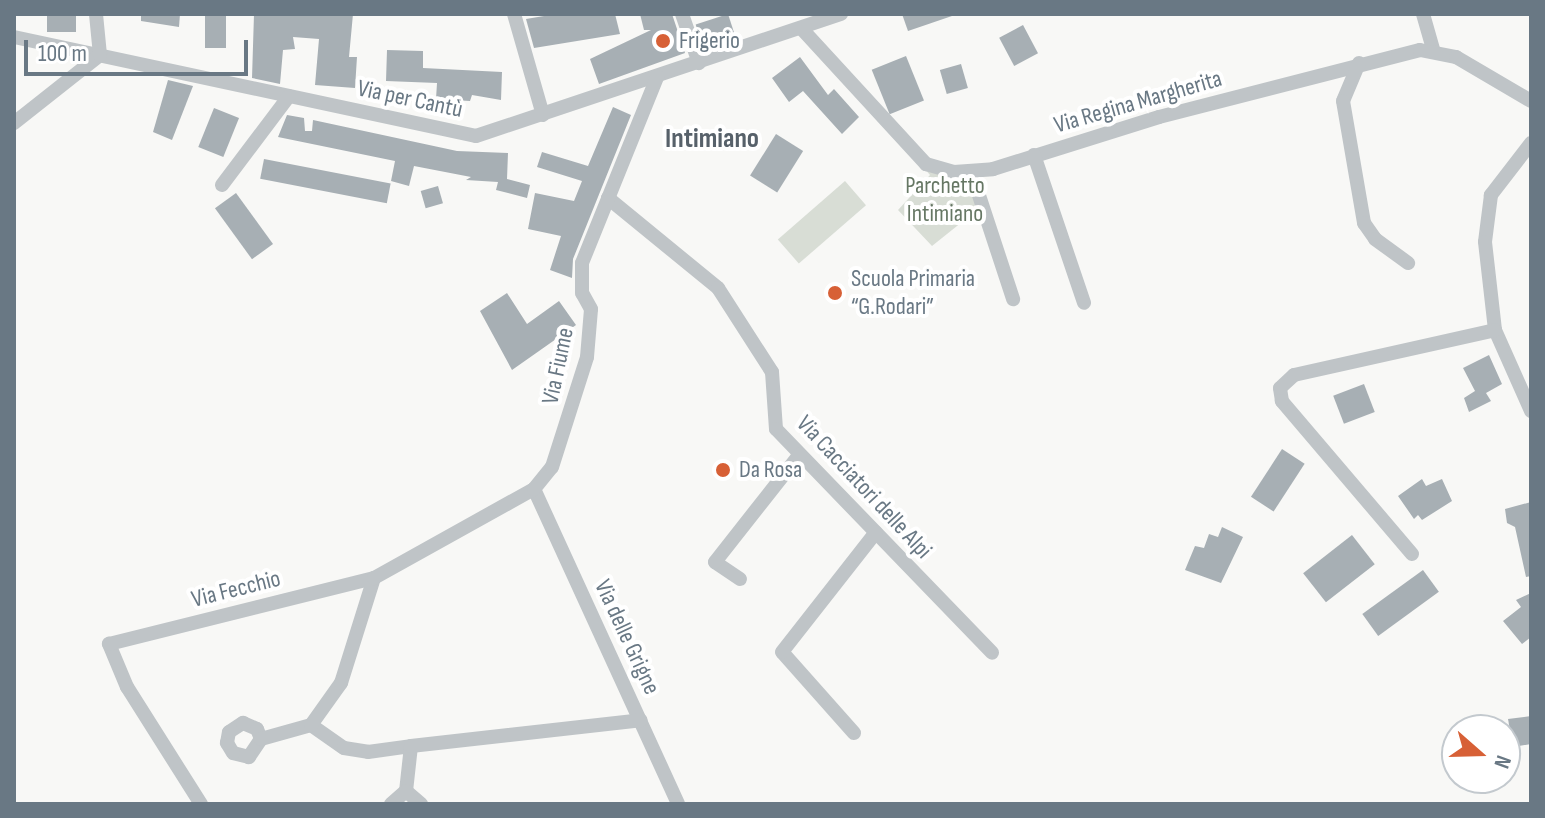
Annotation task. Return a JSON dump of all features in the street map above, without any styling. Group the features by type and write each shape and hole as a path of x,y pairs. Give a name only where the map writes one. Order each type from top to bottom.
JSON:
{"street":[{"path":"14,123 100,55 96,14"},
{"path":"514,14 543,115"},
{"path":"682,14 699,63"},
{"name":"Via per Cantù","path":"14,37 476,136 841,14"},
{"path":"1423,14 1433,50 1456,57 1531,101"},
{"name":"Via Regina Margherita","path":"801,28 926,164 954,172 971,171 1034,155 1359,63 1433,50"},
{"path":"1359,63 1343,101 1364,223 1375,239 1408,263"},
{"name":"Via Fiume","path":"374,578 534,489 552,467 587,357 591,309 582,293 582,263 657,77"},
{"path":"222,185 289,96"},
{"path":"1531,143 1491,195 1486,216 1495,330 1531,411"},
{"path":"1512,164 1531,150"},
{"path":"1034,155 1084,303"},
{"path":"971,171 1013,299"},
{"name":"Via Cacciatori delle Alpi","path":"608,198 718,288 772,372 776,429 992,653"},
{"path":"1412,554 1282,401 1280,388 1294,375 1495,330"},
{"path":"740,579 715,562 800,454"},
{"name":"Via delle Grigne","path":"534,489 678,804"},
{"path":"854,733 782,652 876,532"},
{"path":"261,739 311,725 341,683 374,578"},
{"name":"Via Fecchio","path":"201,804 127,687 109,644 374,578"},
{"path":"311,725 344,748 368,752 641,720"},
{"path":"391,804 406,791 411,746"},
{"path":"406,791 421,804"}],"green space":[{"name":"Parchetto Intimiano","path":"923,167 971,171 982,206 932,246 898,210 930,175"},
{"path":"845,181 866,205 799,264 778,239"}],"building":[{"path":"47,14 76,14 76,32 47,32"},
{"path":"141,14 180,14 179,27 141,21"},
{"path":"205,14 226,14 226,48 205,48"},
{"path":"254,14 353,14 349,57 357,57 355,88 315,85 319,39 293,37 295,49 283,50 280,84 252,78"},
{"path":"556,14 615,14 620,34 534,48 526,19"},
{"path":"640,14 672,14 685,53 599,84 590,59 651,30 644,30"},
{"path":"728,14 735,36 703,46 696,25"},
{"path":"902,14 952,14 952,16 908,31"},
{"path":"1023,25 1038,53 1014,66 999,38"},
{"path":"387,50 423,51 423,68 502,72 501,100 472,95 470,101 436,99 437,83 386,81"},
{"path":"906,56 924,101 890,114 872,70"},
{"path":"800,57 828,95 834,89 859,117 842,134 803,91 789,102 772,78"},
{"path":"961,64 968,88 947,94 940,70"},
{"path":"168,80 193,86 172,140 153,132"},
{"path":"613,107 631,115 573,259 572,278 550,270 561,236 528,229 535,193 574,201 582,181 537,167 542,152 588,166"},
{"path":"214,108 239,118 223,157 198,147"},
{"path":"287,115 304,118 305,131 312,131 313,120 457,151 508,153 507,179 530,185 527,198 496,190 498,182 466,180 471,177 414,166 409,186 391,181 395,161 278,137"},
{"path":"776,134 803,151 777,193 750,176"},
{"path":"264,159 391,184 387,203 260,179"},
{"path":"438,186 443,203 426,208 421,191"},
{"path":"236,193 273,244 252,259 215,208"},
{"path":"507,293 527,324 559,301 576,325 512,370 480,311"},
{"path":"1489,355 1502,384 1486,393 1491,401 1469,412 1464,398 1475,391 1463,368"},
{"path":"1364,384 1375,412 1344,424 1333,396"},
{"path":"1282,449 1305,464 1274,512 1251,497"},
{"path":"1422,479 1426,486 1442,479 1452,501 1422,520 1418,515 1414,519 1398,496"},
{"path":"1531,502 1531,576 1526,577 1515,527 1507,523 1505,509"},
{"path":"1222,527 1243,537 1221,583 1185,570 1195,546 1204,548 1209,534 1218,537"},
{"path":"1352,535 1375,564 1326,602 1303,573"},
{"path":"1423,570 1439,592 1378,636 1362,614"},
{"path":"1531,593 1531,637 1522,644 1503,621 1521,607 1516,600"},
{"path":"1531,716 1531,744 1521,746 1521,717"}],"place":[{"name":"Frigerio","path":"663,41"},
{"name":"Scuola Primaria “G.Rodari”","path":"835,293"},
{"name":"Da Rosa","path":"723,470"}],"district":[{"name":"Intimiano","path":"712,139"}]}
